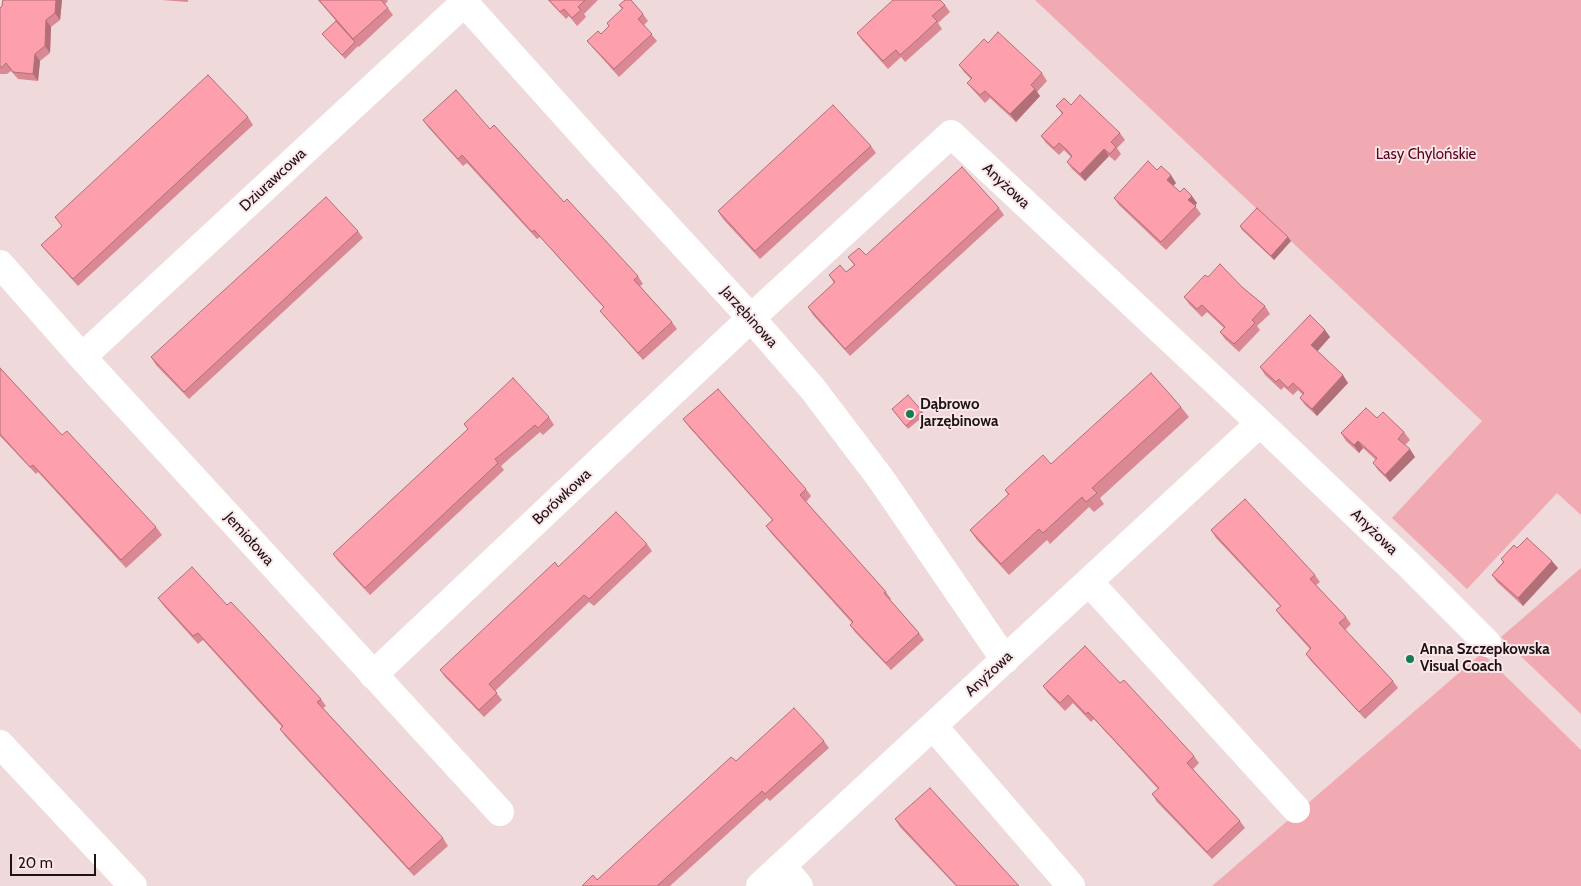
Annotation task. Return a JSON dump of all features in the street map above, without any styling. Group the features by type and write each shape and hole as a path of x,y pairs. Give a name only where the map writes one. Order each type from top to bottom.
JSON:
{"street":[{"name":"Jarzębinowa","path":"463,2 752,318 812,388 881,479 1005,660"},
{"name":"Dziurawcowa","path":"82,357 463,2"},
{"name":"Anyżowa","path":"752,318 951,134 1260,423 1487,643"},
{"name":"Jemiołowa","path":"0,264 82,357 500,812"},
{"name":"Borówkowa","path":"373,675 752,318"},
{"name":"Anyżowa","path":"760,886 791,876 932,726 1260,423"},
{"path":"1089,582 1296,809"},
{"path":"932,726 1071,886"},
{"path":"0,744 132,886"}],"green space":[{"name":"Lasy Chylońskie","path":"1035,0 1581,0 1581,515 1557,493 1467,589 1392,518 1482,421"},
{"path":"1581,568 1581,714 1501,637"},
{"path":"1482,653 1581,750 1581,886 1212,886"}],"building":[{"path":"3,0 56,0 55,13 46,20 45,46 35,54 33,74 13,72 6,63 0,67 0,8"},
{"path":"319,0 381,0 388,8 353,39"},
{"path":"549,0 585,0 578,7 581,10 572,18 564,9 560,12"},
{"path":"625,0 631,0 643,14 638,19 652,34 614,69 587,41 598,31 601,34 609,26 607,23 623,8 619,5"},
{"path":"893,0 940,0 945,5 932,16 937,21 918,39 900,55 896,50 883,61 857,33"},
{"path":"336,21 355,42 342,55 322,34"},
{"path":"998,32 1042,73 1031,85 1035,89 1010,114 985,91 980,95 967,83 972,78 959,65 984,39 988,43"},
{"path":"208,75 248,117 73,279 41,245 62,226 55,217"},
{"path":"456,90 490,129 494,125 564,202 567,199 638,276 634,280 672,322 638,353 600,311 604,307 534,230 532,232 462,155 458,159 423,120"},
{"path":"1080,95 1120,133 1111,142 1116,147 1110,154 1104,149 1080,174 1067,162 1072,156 1066,149 1059,143 1054,148 1041,136 1063,113 1056,106 1064,98 1071,105"},
{"path":"833,105 871,146 755,251 718,211"},
{"path":"1148,161 1157,170 1161,166 1171,175 1167,180 1180,192 1184,188 1192,196 1188,200 1196,206 1161,242 1114,198"},
{"path":"962,167 999,208 845,349 808,307 835,282 829,275 840,265 846,272 855,265 848,257 859,248 866,255"},
{"path":"326,197 358,231 184,392 151,357"},
{"path":"1257,208 1288,237 1271,256 1240,226"},
{"path":"1220,264 1242,287 1265,306 1252,320 1255,323 1234,344 1220,332 1225,327 1202,305 1197,309 1184,297 1205,275 1208,277"},
{"path":"1310,315 1325,330 1311,345 1343,375 1312,409 1300,398 1304,393 1293,383 1288,388 1279,379 1276,382 1260,367"},
{"path":"0,368 62,435 67,431 156,527 121,560 33,465 30,467 0,434"},
{"path":"1151,373 1181,407 1092,488 1097,493 1086,502 1082,497 1043,533 1039,529 1001,564 970,530 1009,494 1005,490 1043,455 1051,464"},
{"path":"513,378 549,417 538,428 535,425 495,459 498,463 365,588 333,554 468,429 464,424"},
{"path":"718,389 806,489 800,495 886,592 884,593 919,633 886,663 850,625 853,622 766,526 773,520 683,419"},
{"name":"Dąbrowo Jarzębinowa","path":"908,395 922,411 906,426 892,409"},
{"path":"1366,408 1377,418 1383,412 1404,432 1398,439 1410,449 1385,475 1373,463 1377,458 1358,441 1354,445 1341,433"},
{"path":"1245,499 1315,575 1310,579 1346,617 1339,623 1393,681 1359,712 1306,654 1311,648 1276,610 1281,606 1211,530"},
{"path":"616,512 647,544 589,599 584,595 489,684 497,693 479,710 440,670 555,562 558,567"},
{"path":"1527,538 1552,561 1518,598 1492,575 1504,562 1501,559 1514,545 1517,548"},
{"path":"192,567 227,605 231,602 249,621 321,699 317,702 443,838 409,869 280,729 283,726 198,633 193,636 158,598"},
{"path":"1085,646 1120,683 1124,680 1194,756 1187,763 1240,821 1207,852 1152,794 1159,788 1088,712 1086,714 1068,695 1060,703 1043,686"},
{"path":"794,708 824,741 765,794 762,791 657,886 582,886 593,875 597,880 731,757 736,761"},
{"path":"930,788 1019,886 957,886 895,819"}],"place":[{"name":"Dąbrowo Jarzębinowa","path":"910,414"},
{"name":"Anna Szczepkowska Visual Coach","path":"1410,659"}]}
